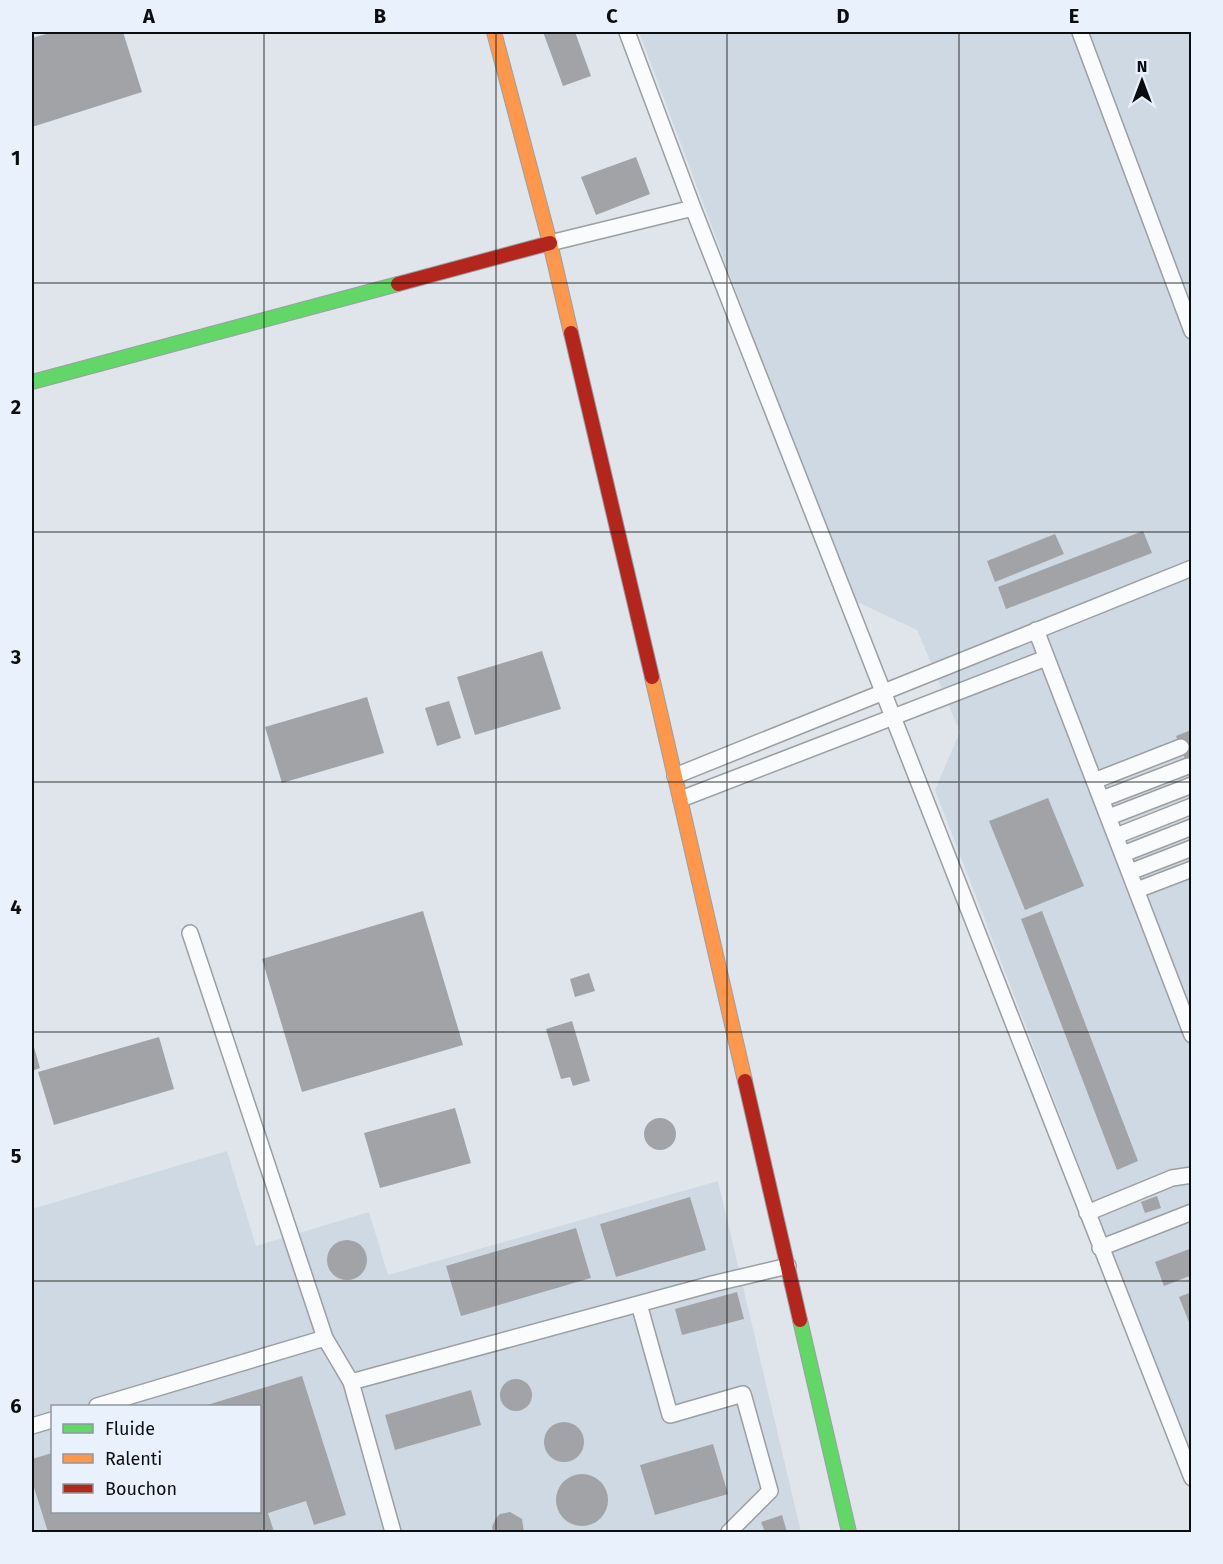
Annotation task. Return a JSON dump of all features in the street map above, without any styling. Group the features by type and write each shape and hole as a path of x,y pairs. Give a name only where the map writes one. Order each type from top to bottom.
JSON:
{"street":[{"path":"494,32 550,243 681,799 691,851 849,1533"},
{"path":"32,382 550,243"}],"lane":[{"path":"627,32 693,207 1191,1478"},
{"path":"1080,32 1191,331"},
{"path":"550,243 693,207"},
{"path":"675,776 1191,568"},
{"path":"1036,630 1191,1035"},
{"path":"681,799 1047,658"},
{"path":"1094,781 1181,747"},
{"path":"1102,799 1188,766"},
{"path":"1109,817 1191,785"},
{"path":"1116,836 1191,806"},
{"path":"1123,854 1191,827"},
{"path":"1130,872 1191,848"},
{"path":"1137,890 1191,869"},
{"path":"190,933 325,1338 351,1382 390,1529"},
{"path":"1087,1213 1172,1178 1191,1175"},
{"path":"1100,1248 1191,1212"},
{"path":"351,1382 788,1266"},
{"path":"639,1304 670,1415 743,1394 770,1491 729,1533"},
{"path":"104,1405 325,1338"},
{"path":"32,1426 51,1420"}],"shaded area":[{"path":"639,32 1191,32 1191,1456 935,790 960,732 917,630 851,599"},
{"path":"227,1151 256,1246 369,1212 388,1275 718,1181 801,1532 32,1532 32,1209"}],"building":[{"path":"53,32 123,32 142,92 32,127 32,38"},
{"path":"543,32 575,32 591,76 563,86"},
{"path":"636,157 650,194 596,215 581,177"},
{"path":"1143,531 1152,553 1006,609 998,587"},
{"path":"1055,534 1064,554 995,582 987,561"},
{"path":"542,651 561,709 475,735 457,677"},
{"path":"367,697 384,753 282,783 265,727"},
{"path":"449,701 461,738 437,746 425,708"},
{"path":"1191,730 1191,774 1176,736"},
{"path":"1048,798 1084,886 1025,910 989,821"},
{"path":"423,911 463,1045 302,1092 262,959"},
{"path":"1042,911 1138,1161 1117,1170 1021,919"},
{"path":"589,973 595,991 575,997 570,979"},
{"path":"572,1021 590,1081 573,1086 570,1077 561,1079 546,1029"},
{"path":"159,1037 174,1089 54,1125 38,1072"},
{"path":"32,1040 40,1068 32,1071"},
{"path":"455,1108 471,1163 380,1188 364,1133"},
{"path":"660,1118 671,1123 676,1134 671,1145 660,1150 649,1145 644,1134 649,1123"},
{"path":"1157,1196 1161,1208 1145,1213 1141,1202"},
{"path":"690,1197 706,1250 616,1277 600,1224"},
{"path":"576,1228 591,1278 461,1316 446,1266"},
{"path":"347,1240 355,1241 361,1246 366,1252 366,1268 361,1274 355,1279 347,1280 339,1279 333,1274 328,1268 327,1260 328,1252 333,1246 339,1241"},
{"path":"1192,1248 1192,1275 1164,1286 1155,1262"},
{"path":"737,1292 744,1319 682,1335 675,1309"},
{"path":"1192,1292 1192,1327 1191,1327 1179,1297"},
{"path":"302,1376 346,1515 314,1525 306,1501 268,1513 274,1532 48,1532 32,1481 32,1459 51,1453 51,1513 261,1513 261,1405 207,1405"},
{"path":"516,1379 527,1384 532,1395 527,1406 516,1411 505,1406 500,1395 505,1384"},
{"path":"471,1390 481,1425 395,1450 385,1415"},
{"path":"564,1422 572,1423 578,1428 583,1434 583,1450 578,1456 572,1461 564,1462 556,1461 550,1456 545,1450 544,1442 545,1434 550,1428 556,1423"},
{"path":"713,1444 728,1494 655,1515 640,1465"},
{"path":"577,1474 587,1474 596,1478 604,1486 608,1500 604,1514 596,1522 587,1526 577,1526 568,1522 560,1514 556,1505 556,1495 560,1486 568,1478"},
{"path":"510,1512 522,1519 524,1532 493,1532 492,1527 496,1518 500,1514"},
{"path":"782,1515 787,1532 765,1532 761,1522"}],"traffic: fast":[{"path":"32,382 398,284"},
{"path":"800,1320 849,1532"}],"traffic: slow":[{"path":"494,32 550,243 571,333"},
{"path":"652,677 745,1081"}],"traffic: jam":[{"path":"398,284 550,243"},
{"path":"571,333 652,677"},
{"path":"745,1081 800,1320"}]}
